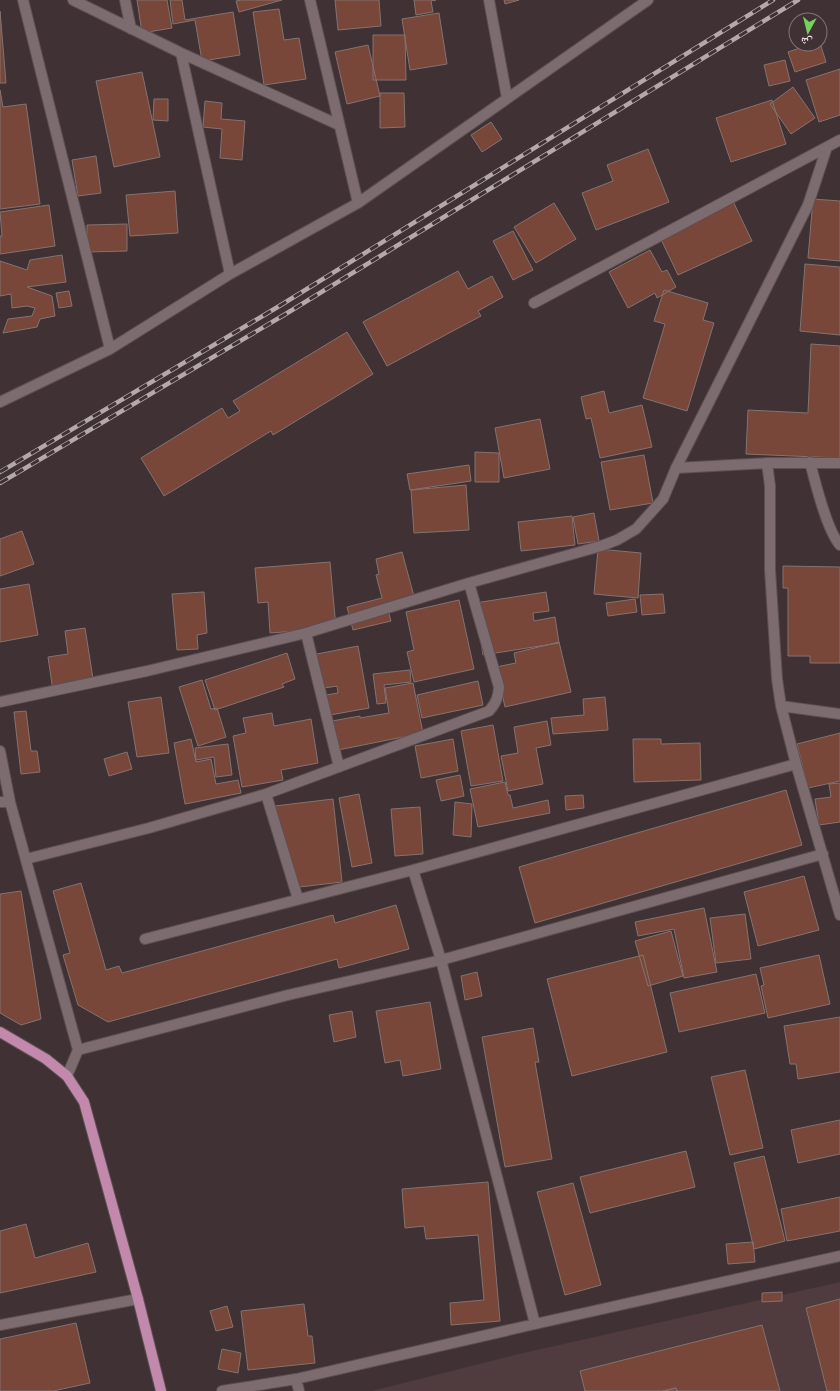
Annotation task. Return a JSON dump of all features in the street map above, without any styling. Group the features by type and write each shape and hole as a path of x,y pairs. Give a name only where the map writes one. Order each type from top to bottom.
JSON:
{"main road":[{"path":"0,1032 46,1059 67,1076 84,1102 138,1299 161,1391"}],"street":[{"path":"22,0 110,349"},
{"path":"73,0 181,53 340,125"},
{"path":"125,0 131,29"},
{"path":"310,0 358,203"},
{"path":"489,0 507,98"},
{"path":"0,402 110,349 230,274 358,203 648,0"},
{"path":"181,53 230,274"},
{"path":"534,303 840,140"},
{"path":"0,702 147,671 306,633 469,583 601,546 617,540 636,529 663,499 676,468 808,205 827,147"},
{"path":"810,462 831,528 837,542 840,545"},
{"path":"676,468 768,463 840,463"},
{"path":"768,463 770,486 770,570 777,679 781,706 796,764 840,914"},
{"path":"26,859 149,828 266,794 489,711 496,704 499,687 469,583"},
{"path":"306,633 339,767"},
{"path":"781,706 840,714"},
{"path":"0,751 5,802 26,859 78,1050 67,1076"},
{"path":"145,939 413,870 796,764"},
{"path":"266,794 298,900"},
{"path":"78,1050 288,995 440,960 823,854"},
{"path":"413,870 440,960 535,1324"},
{"path":"222,1391 296,1380 535,1324 840,1256"},
{"path":"0,1325 138,1299"},
{"path":"296,1380 299,1391"}],"shaded area":[{"path":"840,1282 840,1391 372,1391 519,1354"}],"building":[{"path":"137,0 167,0 172,28 142,33"},
{"path":"170,0 182,0 185,20 233,12 240,55 202,61 195,20 173,24"},
{"path":"282,0 239,12 236,1"},
{"path":"335,0 379,0 381,26 338,30"},
{"path":"414,0 436,0 431,1 433,12 416,15"},
{"path":"504,0 519,0 505,4"},
{"path":"279,9 284,40 299,38 306,79 264,85 253,12"},
{"path":"0,11 6,83 0,83"},
{"path":"439,13 447,64 410,70 402,19"},
{"path":"373,35 405,35 406,80 373,80"},
{"path":"368,45 380,96 347,104 335,52"},
{"path":"788,52 823,52 826,62 795,72"},
{"path":"785,60 790,81 769,86 764,65"},
{"path":"840,69 840,115 819,122 806,80"},
{"path":"142,72 160,157 114,167 96,81"},
{"path":"793,87 815,118 791,134 770,104"},
{"path":"0,90 3,107 26,104 40,204 0,209"},
{"path":"380,93 404,93 405,127 380,128"},
{"path":"154,99 168,99 168,121 153,120"},
{"path":"772,100 786,144 731,162 716,118"},
{"path":"205,101 222,103 221,119 245,121 242,160 220,158 222,129 203,127"},
{"path":"491,122 502,139 482,152 471,135"},
{"path":"648,149 669,202 596,230 582,193 613,181 607,165"},
{"path":"96,156 101,193 78,196 72,160"},
{"path":"175,191 178,233 130,236 126,195"},
{"path":"731,197 752,241 678,275 657,231"},
{"path":"813,199 840,201 840,261 808,258"},
{"path":"554,203 576,239 536,263 514,227"},
{"path":"49,205 55,246 0,254 0,236 2,236 0,212"},
{"path":"127,224 127,251 87,252 87,225"},
{"path":"513,231 533,270 513,280 493,241"},
{"path":"650,250 662,272 667,270 676,287 657,298 655,293 628,308 609,272"},
{"path":"62,255 66,282 27,287 52,296 55,316 40,319 37,327 3,333 8,319 32,316 35,308 27,306 12,308 11,294 0,296 0,261 27,270 30,260"},
{"path":"805,264 840,267 840,335 800,331"},
{"path":"458,271 468,289 492,276 503,297 478,311 481,316 387,366 363,322"},
{"path":"664,290 708,303 703,320 714,323 687,411 643,398 665,324 654,321"},
{"path":"69,291 72,306 59,308 56,293"},
{"path":"347,332 373,374 273,435 271,431 164,496 141,458 222,408 228,418 240,411 233,401"},
{"path":"811,344 840,346 840,458 746,454 748,410 808,413"},
{"path":"604,391 609,413 642,405 652,447 600,458 591,418 586,419 581,397"},
{"path":"540,419 550,469 504,478 495,428"},
{"path":"475,452 499,453 499,482 475,482"},
{"path":"644,455 653,503 610,510 601,462"},
{"path":"469,465 471,481 410,490 407,474"},
{"path":"466,485 469,530 414,533 411,490"},
{"path":"594,513 599,541 578,544 573,517"},
{"path":"572,516 575,545 521,551 518,522"},
{"path":"22,531 34,564 0,576 0,539"},
{"path":"598,549 641,553 638,598 594,594"},
{"path":"402,552 415,600 387,607 391,621 353,630 347,607 382,598 376,575 379,574 376,559"},
{"path":"330,562 336,628 270,633 268,602 258,603 255,568"},
{"path":"783,566 840,567 840,663 810,663 810,656 788,656 788,588 783,588"},
{"path":"29,584 38,635 0,642 0,589"},
{"path":"204,592 207,633 197,635 198,649 177,650 172,594"},
{"path":"546,592 549,611 533,613 534,621 555,617 559,643 483,655 475,603"},
{"path":"663,594 665,613 642,615 640,595"},
{"path":"635,599 637,612 608,616 606,603"},
{"path":"459,600 474,669 414,682 407,652 414,650 406,612"},
{"path":"85,628 94,685 53,691 48,657 68,654 65,631"},
{"path":"559,642 571,692 505,707 496,667 516,663 514,653"},
{"path":"358,646 369,708 330,715 326,695 338,693 337,686 318,689 312,655"},
{"path":"287,653 295,679 282,684 284,687 215,710 205,680"},
{"path":"410,670 411,682 384,685 386,703 377,704 373,674"},
{"path":"202,680 211,709 217,708 226,737 198,746 179,687"},
{"path":"478,681 483,705 422,718 417,695"},
{"path":"413,683 423,733 338,750 332,721 389,713 385,688"},
{"path":"161,697 169,753 137,757 128,702"},
{"path":"605,697 608,730 553,734 551,718 584,715 583,699"},
{"path":"26,711 31,751 37,751 40,772 21,774 14,712"},
{"path":"272,713 274,726 311,719 318,763 281,770 283,780 242,787 233,736 246,733 243,718"},
{"path":"547,721 551,745 536,748 543,784 508,791 501,756 518,753 514,727"},
{"path":"493,725 503,781 471,786 461,731"},
{"path":"840,733 840,781 808,788 797,744"},
{"path":"191,739 196,762 211,759 216,784 238,780 241,793 185,804 174,743"},
{"path":"453,739 458,771 421,778 415,746"},
{"path":"633,739 661,739 661,744 700,743 701,780 634,782"},
{"path":"228,744 232,775 216,777 214,757 196,760 195,748"},
{"path":"127,752 132,769 109,776 104,759"},
{"path":"460,775 464,796 441,801 436,780"},
{"path":"505,782 513,808 548,800 550,813 478,827 470,789"},
{"path":"840,783 840,822 819,825 815,799 831,797 829,784"},
{"path":"786,790 802,845 535,923 519,867"},
{"path":"359,794 372,863 352,867 339,798"},
{"path":"583,795 584,808 566,810 565,796"},
{"path":"333,799 342,882 291,888 281,855 275,806"},
{"path":"455,802 472,804 471,837 453,835"},
{"path":"420,807 423,854 395,856 391,809"},
{"path":"804,876 819,930 758,946 744,892"},
{"path":"81,883 106,970 119,966 122,973 333,915 335,923 396,905 409,949 339,968 337,959 108,1022 78,1005 63,955 70,953 53,891"},
{"path":"21,891 41,1019 21,1025 0,1013 0,894"},
{"path":"704,908 717,972 684,978 674,929 638,936 635,922"},
{"path":"745,914 751,959 716,963 710,918"},
{"path":"671,931 683,976 648,986 635,941"},
{"path":"643,955 667,1052 572,1076 547,979"},
{"path":"819,955 830,1004 768,1018 761,986 764,985 760,968"},
{"path":"477,972 482,996 465,1000 461,976"},
{"path":"756,974 765,1013 679,1032 670,993"},
{"path":"430,1002 441,1069 403,1076 400,1060 385,1063 376,1011"},
{"path":"352,1011 356,1037 334,1042 329,1015"},
{"path":"840,1017 840,1072 798,1079 796,1064 790,1064 784,1026"},
{"path":"533,1028 539,1062 535,1062 552,1159 505,1167 482,1037"},
{"path":"745,1070 763,1148 730,1155 711,1077"},
{"path":"840,1120 840,1154 798,1163 791,1130"},
{"path":"686,1151 695,1187 590,1213 580,1177"},
{"path":"764,1156 785,1241 754,1249 734,1163"},
{"path":"488,1182 500,1321 451,1325 450,1303 484,1300 478,1235 426,1239 424,1226 405,1228 402,1189"},
{"path":"573,1183 601,1285 565,1295 537,1192"},
{"path":"840,1197 840,1231 787,1241 781,1209"},
{"path":"26,1224 35,1258 88,1243 96,1272 0,1293 0,1231"},
{"path":"753,1242 755,1262 728,1264 726,1244"},
{"path":"782,1292 782,1301 762,1302 762,1293"},
{"path":"840,1299 840,1391 827,1391 806,1308"},
{"path":"304,1304 308,1336 312,1336 315,1363 248,1370 241,1311"},
{"path":"227,1306 233,1327 216,1331 210,1311"},
{"path":"76,1323 90,1383 53,1391 0,1391 0,1339"},
{"path":"762,1325 780,1391 677,1391 676,1388 663,1391 585,1391 580,1371"},
{"path":"222,1349 241,1353 238,1373 218,1369"},
{"path":"676,1388 677,1391 663,1391"}],"railway":[{"path":"0,472 281,305 773,0"},
{"path":"0,483 284,315 798,0"}]}
